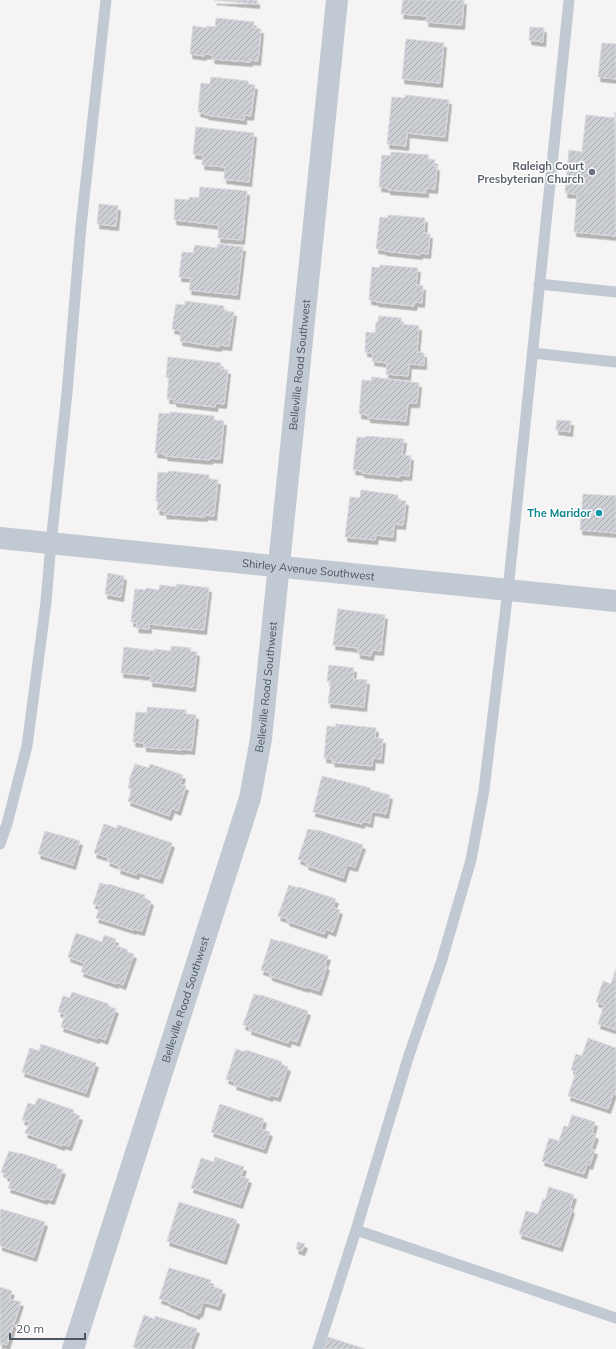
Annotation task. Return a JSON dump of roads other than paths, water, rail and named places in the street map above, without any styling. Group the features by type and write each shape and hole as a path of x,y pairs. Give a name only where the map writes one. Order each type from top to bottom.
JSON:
{"street":[{"name":"Belleville Road Southwest","path":"73,1349 250,798 261,738 280,566 337,0"},
{"name":"Shirley Avenue Southwest","path":"0,538 616,601"}],"lane":[{"path":"0,844 7,824 27,746 46,602 67,393 81,226 106,0"},
{"path":"318,1349 356,1230 409,1054 441,963 471,860 484,790 508,590 569,0"},
{"path":"539,284 616,292"},
{"path":"533,353 616,362"},
{"path":"356,1230 616,1318"}],"place":[{"name":"Raleigh Court Presbyterian Church","path":"592,172"},
{"name":"The Maridor","path":"599,513"}]}
